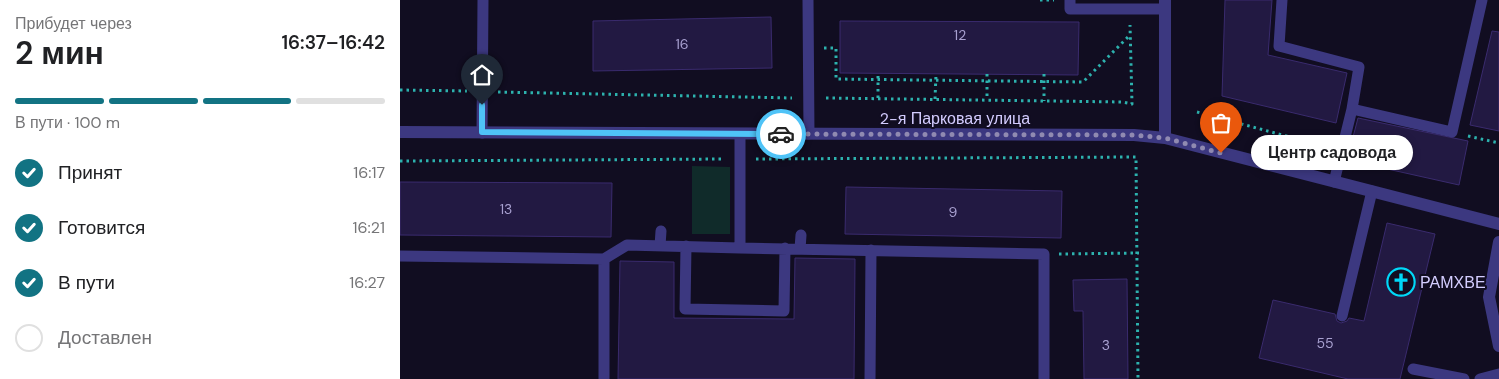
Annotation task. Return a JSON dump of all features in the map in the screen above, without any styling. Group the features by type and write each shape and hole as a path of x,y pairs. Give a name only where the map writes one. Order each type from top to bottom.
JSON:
{"street":[{"path":"1165,5 1165,138"},
{"name":"2-я Парковая улица","path":"400,132 740,135 1134,135 1165,138 1499,224"},
{"path":"1499,242 1488,298 1499,346"}],"lane":[{"path":"482,132 483,0"},
{"path":"808,0 809,134"},
{"path":"1070,0 1070,9 1130,9 1165,5"},
{"path":"1282,0 1279,46 1359,67 1352,109 1334,182"},
{"path":"1352,109 1452,132 1482,0"},
{"path":"740,135 740,248"},
{"path":"1342,316 1372,191"},
{"path":"660,246 661,231"},
{"path":"800,248 801,234"},
{"path":"400,256 604,258 627,245 1044,254 1044,379"},
{"path":"686,246 685,309 784,311 785,248"},
{"path":"870,379 871,250"},
{"path":"604,258 604,379"},
{"path":"1413,369 1464,379"},
{"path":"1480,379 1499,374"}],"path":[{"path":"400,90 809,98 1044,100 1122,102 1132,104 1130,9"},
{"path":"809,48 838,48 836,79 1083,82 1130,34"},
{"path":"878,73 878,98"},
{"path":"935,99 936,74"},
{"path":"987,74 987,100"},
{"path":"1044,74 1044,100"},
{"path":"1197,112 1342,150"},
{"path":"1452,132 1499,143"},
{"path":"400,161 1136,157 1139,253 1138,379"},
{"path":"1044,254 1139,253"}],"green space":[{"path":"692,166 730,167 730,234 692,234"}],"building":[{"path":"1225,0 1272,0 1268,55 1347,73 1336,123 1222,96"},
{"path":"771,17 772,68 593,71 593,21"},
{"path":"840,21 1079,22 1078,75 840,73"},
{"path":"1492,31 1499,32 1499,131 1470,125"},
{"path":"1358,118 1468,141 1459,185 1347,160"},
{"path":"400,182 612,183 611,237 400,235"},
{"path":"846,187 1062,191 1061,238 845,234"},
{"path":"1387,223 1435,234 1400,379 1348,379 1259,358 1273,300 1335,314 1337,321 1341,323 1349,318 1364,321"},
{"path":"795,258 855,259 854,379 618,379 620,261 674,262 674,318 794,319"},
{"path":"1127,279 1128,379 1084,379 1083,311 1074,311 1073,280"}],"way so far":[{"path":"781,134 1134,135 1165,138 1221,153"}],"place":[{"name":"Центр садовода","path":"1221,153"},
{"name":"РАМХВЕ","path":"1401,282"}],"route":[{"path":"482,105 482,132 781,134"}]}
